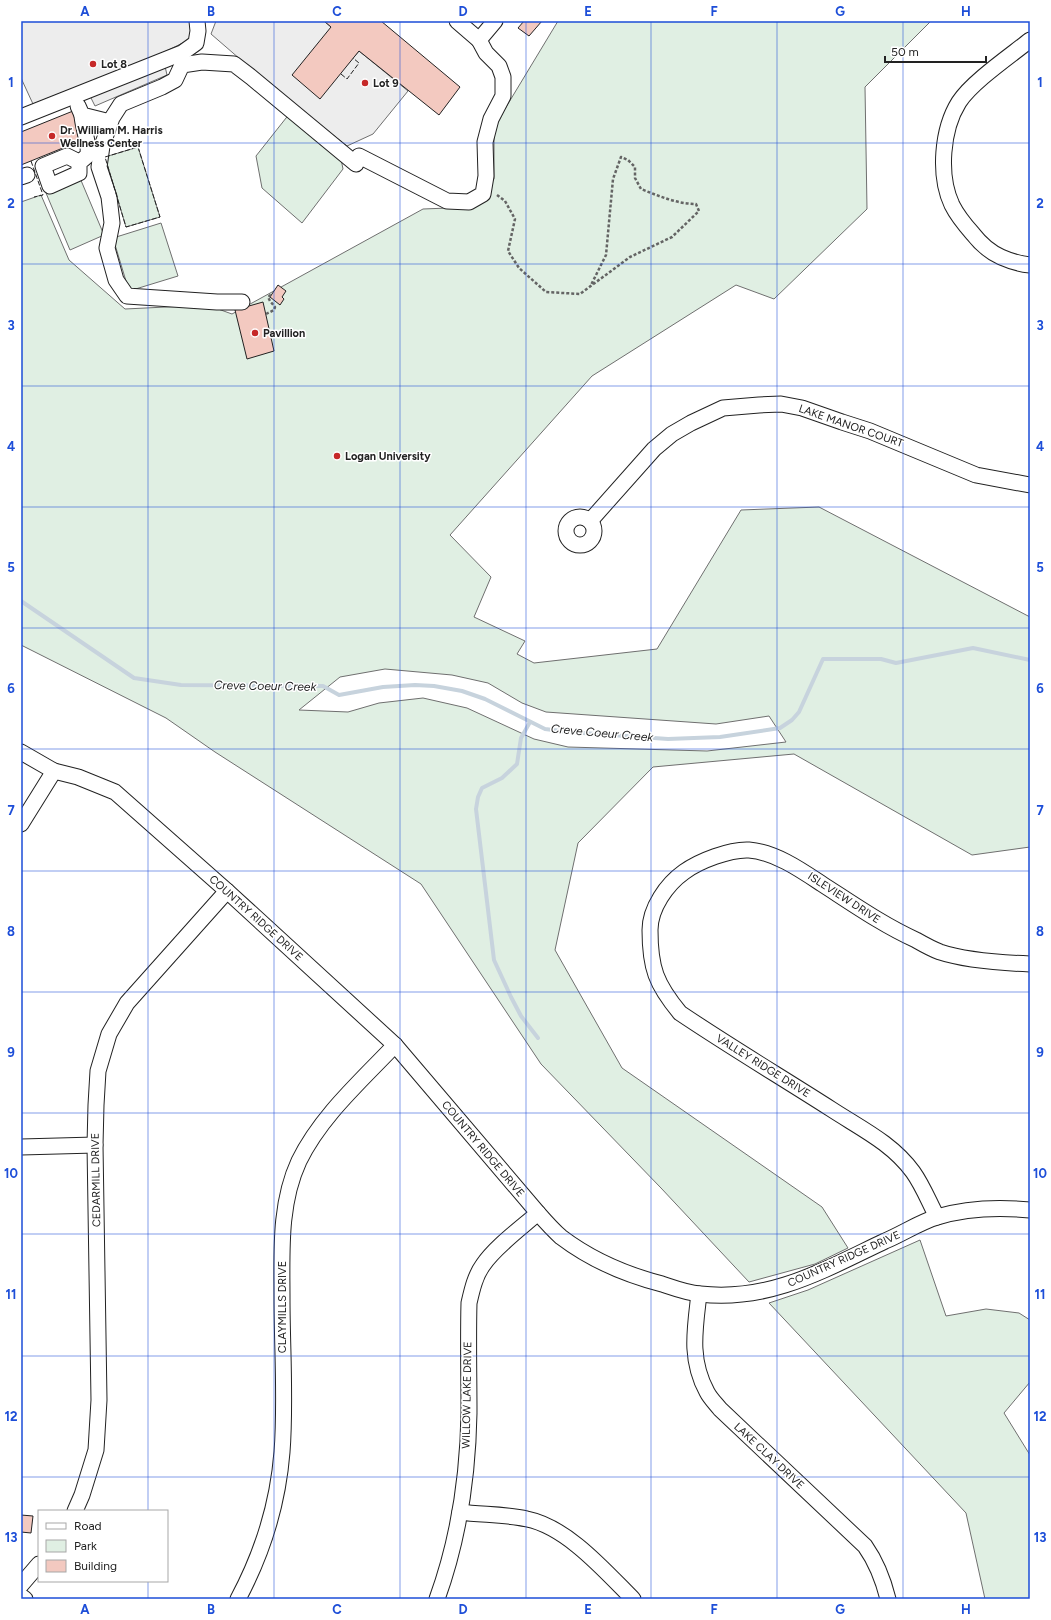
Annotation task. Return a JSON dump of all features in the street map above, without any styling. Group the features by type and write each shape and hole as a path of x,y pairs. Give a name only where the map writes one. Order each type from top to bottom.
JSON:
{"street":[{"path":"21,118 182,53 196,44 198,31 197,21"},
{"path":"242,302 217,302 127,296 116,280 107,248 112,223 109,197 98,167 102,146 110,122 121,104 175,80 182,65 202,62 234,64 358,160 447,201 469,202 483,194 486,176 485,142 491,119 504,96 503,77 499,66 486,53 479,40 458,21"},
{"path":"479,40 496,21"},
{"path":"1030,40 975,85 959,102 945,136 944,159 945,182 952,204 965,225 980,242 1000,257 1030,266"},
{"path":"74,96 82,115 82,126 88,147 87,156 79,162"},
{"path":"82,115 110,122"},
{"name":"LAKE MANOR COURT","path":"590,521 654,449 672,434 723,408 759,405 781,404 802,408 870,431 976,475 1030,485"},
{"name":"COUNTRY RIDGE DRIVE","path":"21,752 54,771 115,792 228,891 395,1045 538,1214 561,1236 606,1263 628,1274 699,1294 728,1295 764,1291 786,1286 814,1275 936,1217 969,1211 1003,1208 1030,1210"},
{"path":"21,824 54,771"},
{"name":"ISLEVIEW DRIVE","path":"667,888 680,874 695,863 720,854 748,850 776,857 800,870 889,928 940,952 963,957 1030,964"},
{"name":"VALLEY RIDGE DRIVE","path":"667,888 655,909 650,927 650,949 654,972 666,996 680,1013 833,1111 866,1130 892,1149 912,1171 925,1193 936,1217"},
{"name":"CEDARMILL DRIVE","path":"75,1510 82,1495 96,1450 100,1400 95,1145 98,1071 109,1034 127,1003 228,891"},
{"name":"CLAYMILLS DRIVE","path":"238,1599 251,1575 264,1540 274,1501 282,1454 284,1414 282,1256 283,1220 289,1188 299,1161 313,1138 334,1110 395,1045"},
{"path":"21,1147 95,1145"},
{"name":"WILLOW LAKE DRIVE","path":"437,1599 445,1577 460,1512 466,1470 469,1414 468,1333 469,1303 472,1289 483,1265 495,1252 538,1214"},
{"name":"LAKE CLAY DRIVE","path":"699,1294 694,1346 696,1362 707,1392 720,1409 865,1546 877,1563 888,1599"},
{"path":"460,1512 526,1519 544,1524 572,1542 633,1599"},
{"path":"21,1585 38,1565"},
{"path":"21,1596 25,1599"}],"path":[{"path":"484,185 505,201 515,218 508,251 519,268 546,292 580,294 590,287 630,257 672,238 699,211 696,204 687,204 666,199 641,190 635,178 636,167 628,160 621,157 613,179 606,255 590,287"},
{"path":"266,314 274,310 275,307 268,297 272,294"}],"green space":[{"path":"558,21 931,21 865,87 867,209 774,299 736,285 592,376 450,535 491,577 474,617 525,641 517,654 534,663 657,649 741,510 819,507 1030,617 1030,847 972,855 794,754 653,767 578,843 555,950 622,1068 822,1207 848,1248 815,1264 749,1282 661,1188 541,1064 421,884 215,752 166,718 21,645 21,202 41,195 69,260 125,309 207,305 232,314 423,209 473,207 494,179 494,127","holes":["385,669 452,675 488,683 522,703 546,712 716,724 769,716 786,742 707,751 568,747 534,739 467,708 423,698 379,703 348,712 299,710 340,677"]},
{"path":"290,113 340,154 343,169 302,223 262,188 256,156"},
{"path":"138,147 160,217 126,227 105,157"},
{"path":"80,178 104,235 70,250 46,193"},
{"path":"161,223 178,276 129,291 113,238"},
{"path":"920,1240 946,1316 986,1309 1019,1313 1030,1320 1030,1382 1004,1413 1030,1455 1030,1599 985,1599 966,1513 769,1303 808,1290"}],"shaded area":[{"name":"Lot 8","path":"21,21 190,21 191,39 162,53 167,75 95,106 84,84 33,104 21,78"},
{"name":"Lot 9","path":"216,21 324,21 331,27 340,73 359,51 408,91 373,134 347,146 277,91 211,34"}],"building":[{"path":"324,21 381,21 460,87 439,115 359,51 320,99 292,75 331,27"},
{"path":"524,21 542,21 529,36 518,28"},
{"name":"Dr. William M. Harris Wellness Center","path":"73,111 85,139 21,165 21,132"},
{"path":"278,285 286,291 282,297 284,299 280,305 270,297"},
{"name":"Pavillion","path":"263,302 274,351 247,359 235,310"},
{"path":"21,1515 33,1516 31,1533 21,1532"}],"waterway":[{"name":"Creve Coeur Creek","path":"21,601 134,678 181,685 323,686 339,695 383,687 415,685 434,686 462,691 485,699 545,729 668,739 720,737 780,728 792,720 799,712 823,659 881,659 896,663 973,648 1030,660"},
{"path":"530,722 521,738 517,764 502,778 482,788 478,797 476,809 494,960 521,1016 538,1038"}],"fence":[{"path":"341,74 347,79 359,63 353,58"},
{"path":"138,147 160,217 126,227 105,157 138,147"},
{"path":"31,161 43,195 34,197"}],"place":[{"name":"Lot 8","path":"93,64"},
{"name":"Lot 9","path":"365,83"},
{"name":"Dr. William M. Harris Wellness Center","path":"52,136"},
{"name":"Pavillion","path":"255,333"},
{"name":"Logan University","path":"337,456"}]}
